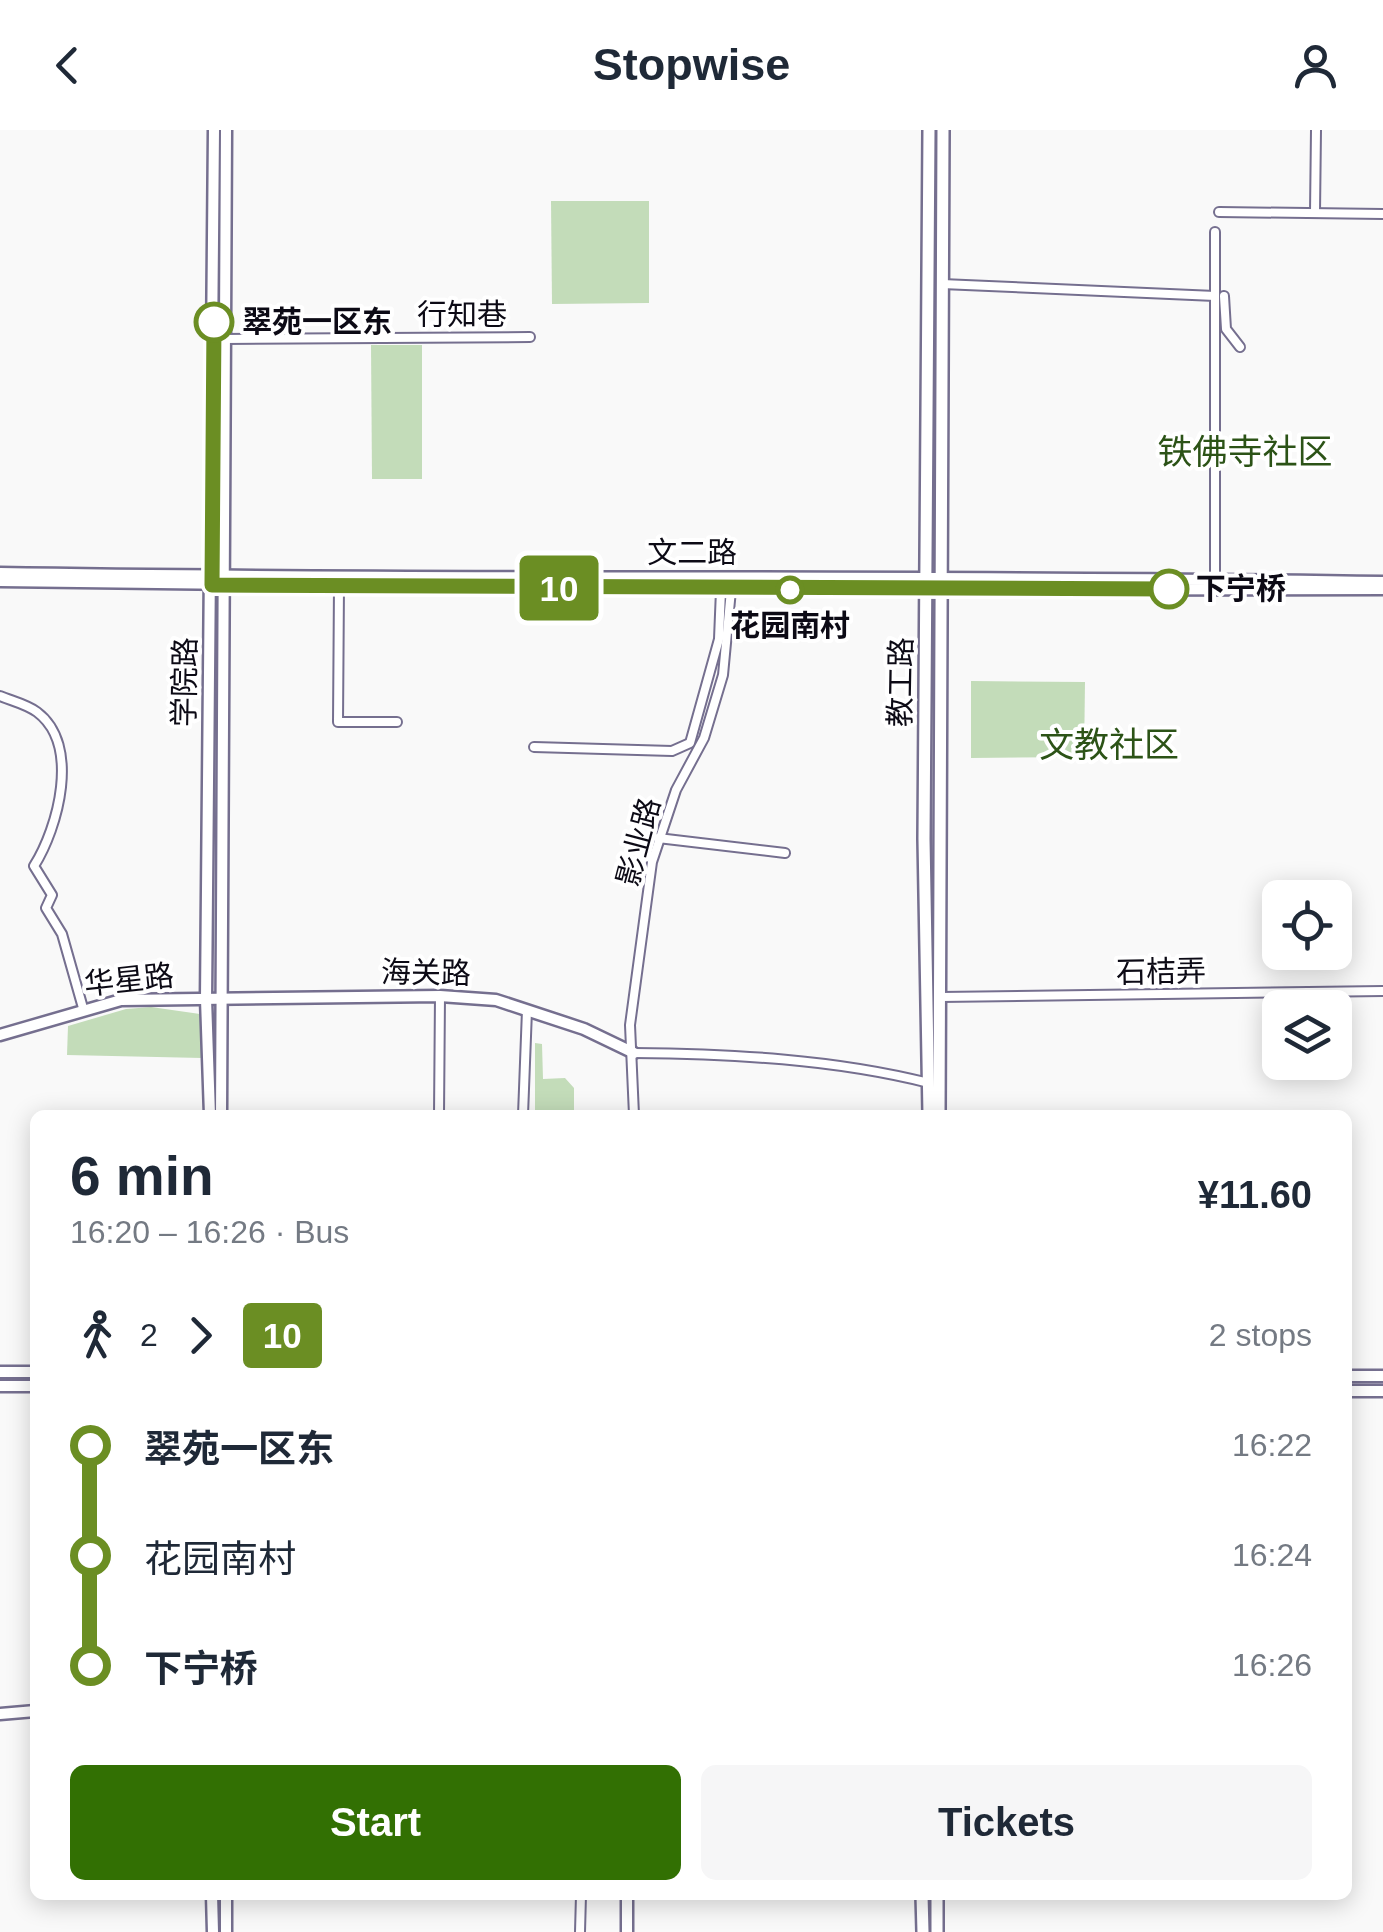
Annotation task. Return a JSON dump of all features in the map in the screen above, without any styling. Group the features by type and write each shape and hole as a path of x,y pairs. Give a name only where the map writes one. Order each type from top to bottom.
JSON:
{"main road":[{"name":"学院路","path":"214,130 219,339"},
{"name":"学院路","path":"222,1110 217,581 226,130"},
{"name":"教工路","path":"929,130 931,586 940,1110"},
{"name":"教工路","path":"929,1110 924,839 931,586 940,574 943,130"},
{"name":"文二路","path":"0,573 339,586 726,590 1383,585"},
{"name":"文二路","path":"940,574 1215,584"},
{"name":"文二路","path":"0,581 931,586"},
{"name":"学院路","path":"210,1110 206,999 217,581"},
{"name":"海关路","path":"206,999 440,996 496,1000 634,1053"},
{"name":"华星路","path":"0,1035 121,1000 206,999"},
{"path":"0,1372 30,1372"},
{"path":"1352,1376 1383,1376"},
{"path":"0,1386 30,1386"},
{"path":"1352,1391 1383,1391"},
{"path":"0,1714 30,1711"},
{"path":"212,1900 213,1932"},
{"path":"226,1900 226,1932"},
{"path":"627,1900 627,1932"},
{"path":"922,1900 923,1932"},
{"path":"937,1900 937,1932"}],"street":[{"path":"1316,130 1316,212"},
{"path":"1218,212 1383,214"},
{"path":"1214,232 1226,329 1240,347"},
{"path":"942,284 1220,296"},
{"path":"1215,584 1220,296"},
{"name":"行知巷","path":"219,339 530,337"},
{"path":"339,586 338,722 397,722"},
{"path":"534,747 672,751 690,744 719,639 726,590"},
{"name":"影业路","path":"634,1110 630,1025 658,838 676,790 704,738 724,675 726,590"},
{"path":"0,696 40,714 64,760 46,846 34,866 52,895 46,908 62,934 83,1008"},
{"path":"658,838 785,852"},
{"name":"石桔弄","path":"940,997 1383,991"},
{"path":"439,1110 440,996"},
{"path":"522,1110 527,1010"},
{"path":"634,1053 810,1062 878,1070 929,1083"},
{"path":"580,1900 580,1932"}],"green space":[{"path":"551,201 649,201 649,303 552,304"},
{"path":"371,345 422,345 422,479 372,479"},
{"path":"971,681 1085,682 1084,757 971,758"},
{"path":"151,1007 200,1014 202,1058 67,1055 68,1026 126,1009"},
{"path":"535,1043 542,1044 543,1079 565,1078 574,1088 574,1110 535,1110"}],"bus line":[{"name":"10","path":"214,322 212,585 1169,589"}],"place":[{"name":"翠苑一区东","path":"214,322"},
{"name":"下宁桥","path":"1169,589"},
{"name":"花园南村","path":"790,590"}],"district":[{"name":"铁佛寺社区","path":"1245,452"},
{"name":"文教社区","path":"1109,745"}]}
